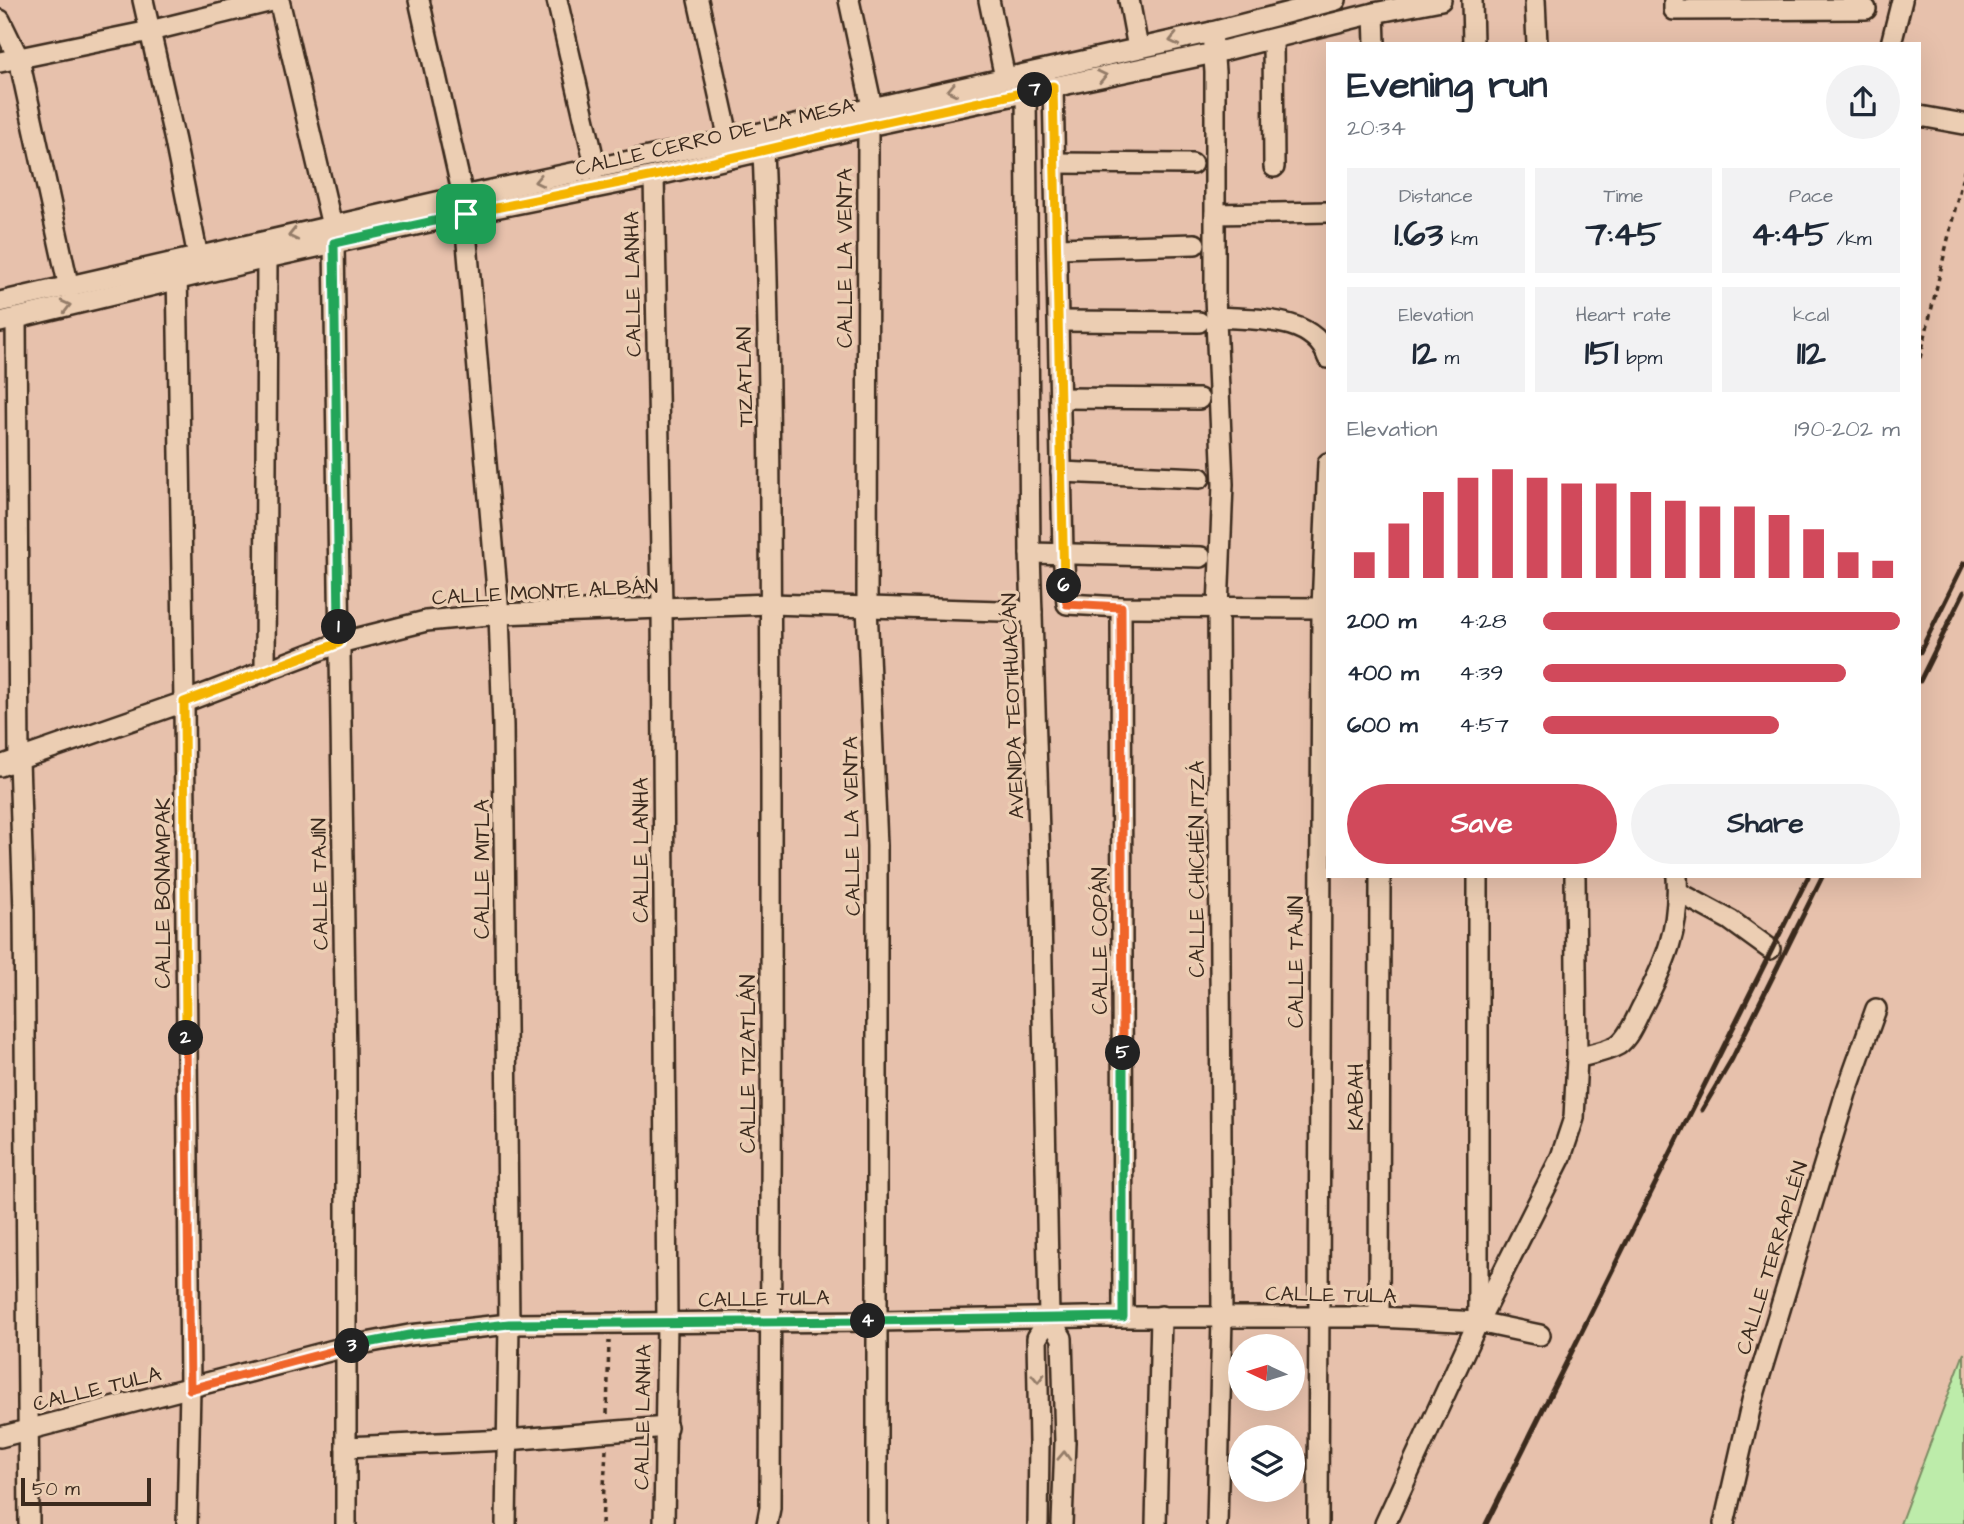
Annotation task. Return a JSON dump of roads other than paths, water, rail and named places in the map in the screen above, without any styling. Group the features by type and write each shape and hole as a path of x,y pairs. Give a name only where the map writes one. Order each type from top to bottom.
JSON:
{"street":[{"path":"143,0 198,257"},
{"path":"10,61 277,0"},
{"name":"CALLE TAJÍN","path":"277,0 333,235 346,1065 346,1524"},
{"name":"CALLE MITLA","path":"419,0 464,205 499,614 503,726 509,1324 506,1524"},
{"path":"557,0 596,169"},
{"path":"698,0 729,140"},
{"name":"CALLE LA VENTA","path":"849,0 870,117 867,606 877,846 877,1524"},
{"path":"989,0 1005,78"},
{"path":"1129,0 1138,48"},
{"name":"CALLE CERRO DE LA MESA","path":"464,205 654,176 763,150 1005,78 1212,32 1269,8 1336,0"},
{"name":"CALLE CERRO DE LA MESA","path":"8,320 177,271 198,257 333,235 464,205 596,169 729,140 1026,92 1273,40 1374,13 1441,0"},
{"path":"1472,0 1472,42"},
{"path":"1535,0 1536,42"},
{"path":"1674,0 1674,10 1779,4 1866,9"},
{"path":"1892,42 1902,0"},
{"path":"1374,13 1375,42"},
{"path":"0,20 69,288"},
{"name":"CALLE CHICHÉN ITZÁ","path":"1212,32 1215,214 1208,319 1223,484 1218,609 1222,1317 1217,1524"},
{"path":"1273,40 1274,167"},
{"path":"1053,86 1063,553 1067,604 1218,609 1325,608"},
{"name":"AVENIDA TEOTIHUACÁN","path":"1026,92 1030,553 1041,879 1049,1318"},
{"path":"1921,116 1964,124"},
{"name":"TIZATLAN","path":"763,150 767,247 770,604"},
{"path":"1055,163 1192,164"},
{"name":"CALLE LANHA","path":"654,176 662,607 667,1323 664,1524"},
{"path":"1215,214 1326,212"},
{"name":"CALLE CERRO DE LA MESA","path":"0,302 69,288 267,258 333,235"},
{"path":"1028,258 1057,252 1195,244"},
{"path":"265,670 267,258"},
{"name":"CALLE BONAMPAK","path":"177,271 190,1389 187,1524"},
{"path":"1059,321 1208,319 1295,326 1316,337 1326,354"},
{"path":"8,320 24,913 29,1524"},
{"path":"1060,398 1199,399"},
{"path":"1061,472 1200,478"},
{"path":"1030,553 1201,557"},
{"name":"CALLE TAJÍN","path":"1318,1524 1318,1030 1326,560"},
{"name":"CALLE MONTE ALBÁN","path":"0,766 184,702 339,643 426,621 499,614 770,604 1032,612"},
{"name":"CALLE TIZATLÁN","path":"766,1524 770,1508 771,1321 770,604"},
{"name":"CALLE COPÁN","path":"1121,607 1123,1317"},
{"name":"KABAH","path":"1379,1317 1380,878"},
{"path":"1478,878 1478,1322"},
{"path":"1385,1524 1478,1322 1569,1136 1574,1118 1577,1058 1575,878"},
{"path":"1577,1058 1617,1045 1629,1033 1667,958 1677,884 1770,949"},
{"name":"CALLE TERRAPLÉN","path":"1724,1524 1752,1401 1846,1093 1876,1009"},
{"path":"1156,1524 1161,1316"},
{"name":"CALLE TULA","path":"0,1437 345,1347 409,1335 509,1324 1161,1316 1379,1317 1478,1322 1540,1335"},
{"path":"1038,1524 1037,1338 1049,1318 1062,1338 1065,1442 1062,1524"},
{"path":"346,1447 507,1440 667,1427"}],"railway":[{"path":"1921,650 1964,563"},
{"path":"1921,679 1964,592"},
{"path":"1486,1524 1808,878"},
{"path":"1702,1110 1732,1059 1822,878"}]}
